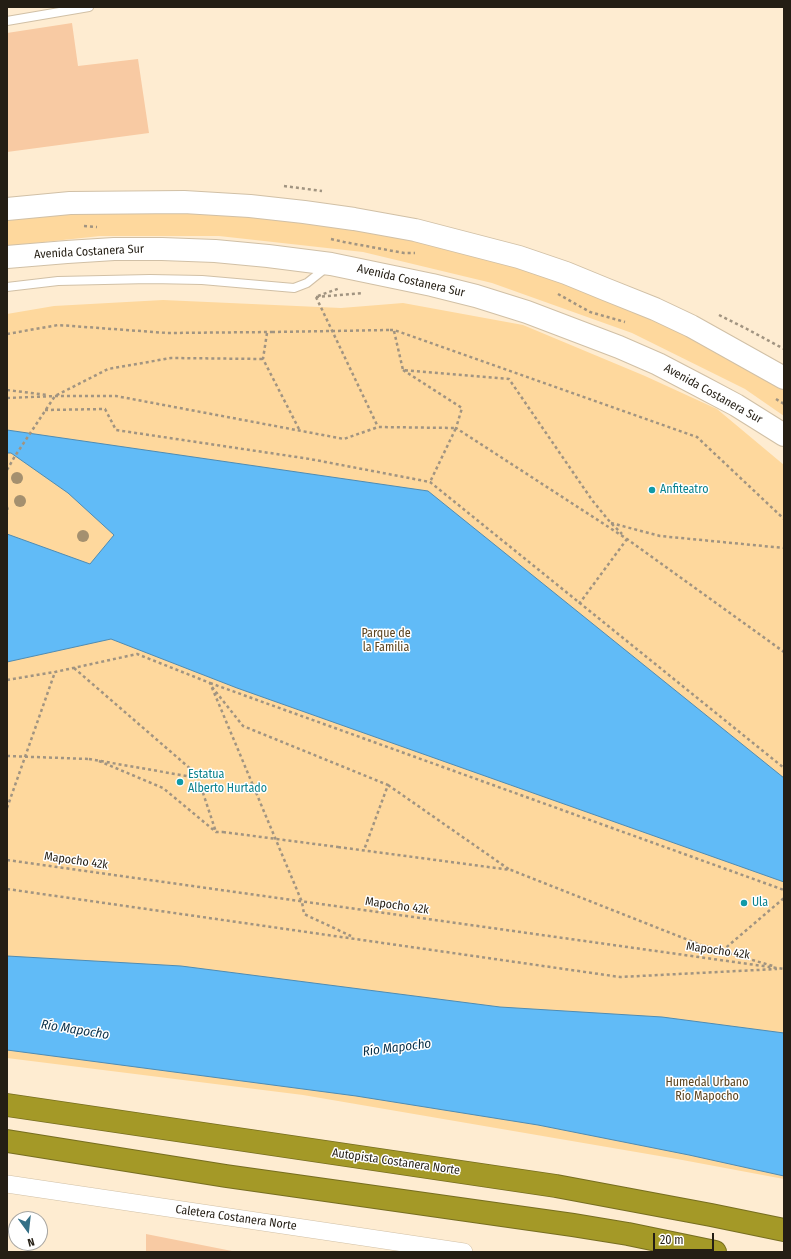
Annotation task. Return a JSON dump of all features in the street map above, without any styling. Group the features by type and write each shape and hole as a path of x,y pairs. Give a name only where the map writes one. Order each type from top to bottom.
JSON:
{"highway":[{"name":"Autopista Costanera Norte","path":"7,1105 556,1186 784,1230"},
{"path":"7,1141 226,1176 573,1225 628,1234 715,1252"}],"main road":[{"path":"7,209 70,203 184,202 250,206 304,212 415,230 520,257 599,286 655,309 691,326 784,378"},
{"name":"Avenida Costanera Sur","path":"7,257 114,250 162,249 215,251 330,264 377,272 469,294 528,312 568,327 658,364 736,405 784,435"}],"street":[{"name":"Caletera Costanera Norte","path":"7,1184 464,1252"}],"lane":[{"path":"7,21 89,7"},
{"path":"7,287 58,281 150,279 202,280 294,288 307,283 330,264"}],"path":[{"path":"316,297 378,427"},
{"path":"7,334 58,325 167,333 267,333 394,330 698,438 784,519"},
{"path":"394,330 403,370 462,408 456,428 430,482"},
{"path":"267,333 263,359 300,431"},
{"path":"8,468 55,396 108,369 171,358 263,359"},
{"path":"403,370 509,379 592,500 610,522 627,539"},
{"path":"7,390 55,396"},
{"path":"7,398 116,396 344,439 378,427 456,428 627,539 784,652"},
{"path":"45,410 105,409 116,430 310,459 430,482 579,604 784,768"},
{"path":"7,507 7,513"},
{"path":"610,522 660,536 784,548"},
{"path":"579,604 627,539"},
{"path":"7,680 55,672 137,654 210,683 784,890"},
{"path":"74,668 194,771 198,778 200,788 216,832"},
{"path":"7,808 13,795 55,672"},
{"path":"210,683 243,726 388,785 511,870 701,945 784,969"},
{"path":"210,683 302,902 304,914 353,938"},
{"path":"7,756 94,759 198,778"},
{"path":"94,759 163,788 216,832 511,870"},
{"path":"364,850 388,785"},
{"name":"Mapocho 42k","path":"7,860 784,969"},
{"path":"7,888 620,977 784,969"},
{"path":"721,951 784,898"}],"green space":[{"path":"208,208 323,218 490,252 614,298 784,383 784,416 745,389 632,333 492,283 363,252 219,236 100,236 7,246 7,216"},
{"name":"Parque de la Familia","path":"163,300 341,308 403,303 523,325 645,376 717,409 784,465 784,1179 677,1159 303,1095 7,1058 7,314 54,306"}],"water":[{"path":"7,430 428,491 784,778 784,882 237,688 111,639 7,662 7,534 90,564 114,535 68,493 11,453 7,453"},
{"name":"Humedal Urbano Río Mapocho","path":"7,956 181,966 500,1007 662,1017 784,1033 784,1176 689,1155 538,1125 356,1096 7,1050"}],"building":[{"path":"72,23 78,66 138,59 149,133 7,152 7,33"},
{"path":"146,1234 232,1251 232,1252 146,1252"}],"place":[{"name":"Anfiteatro","path":"652,490"},
{"name":"Estatua Alberto Hurtado","path":"180,782"},
{"name":"Ula","path":"744,903"}],"water label":[{"name":"Río Mapocho","path":"75,1030"},
{"name":"Río Mapocho","path":"397,1048"}]}
